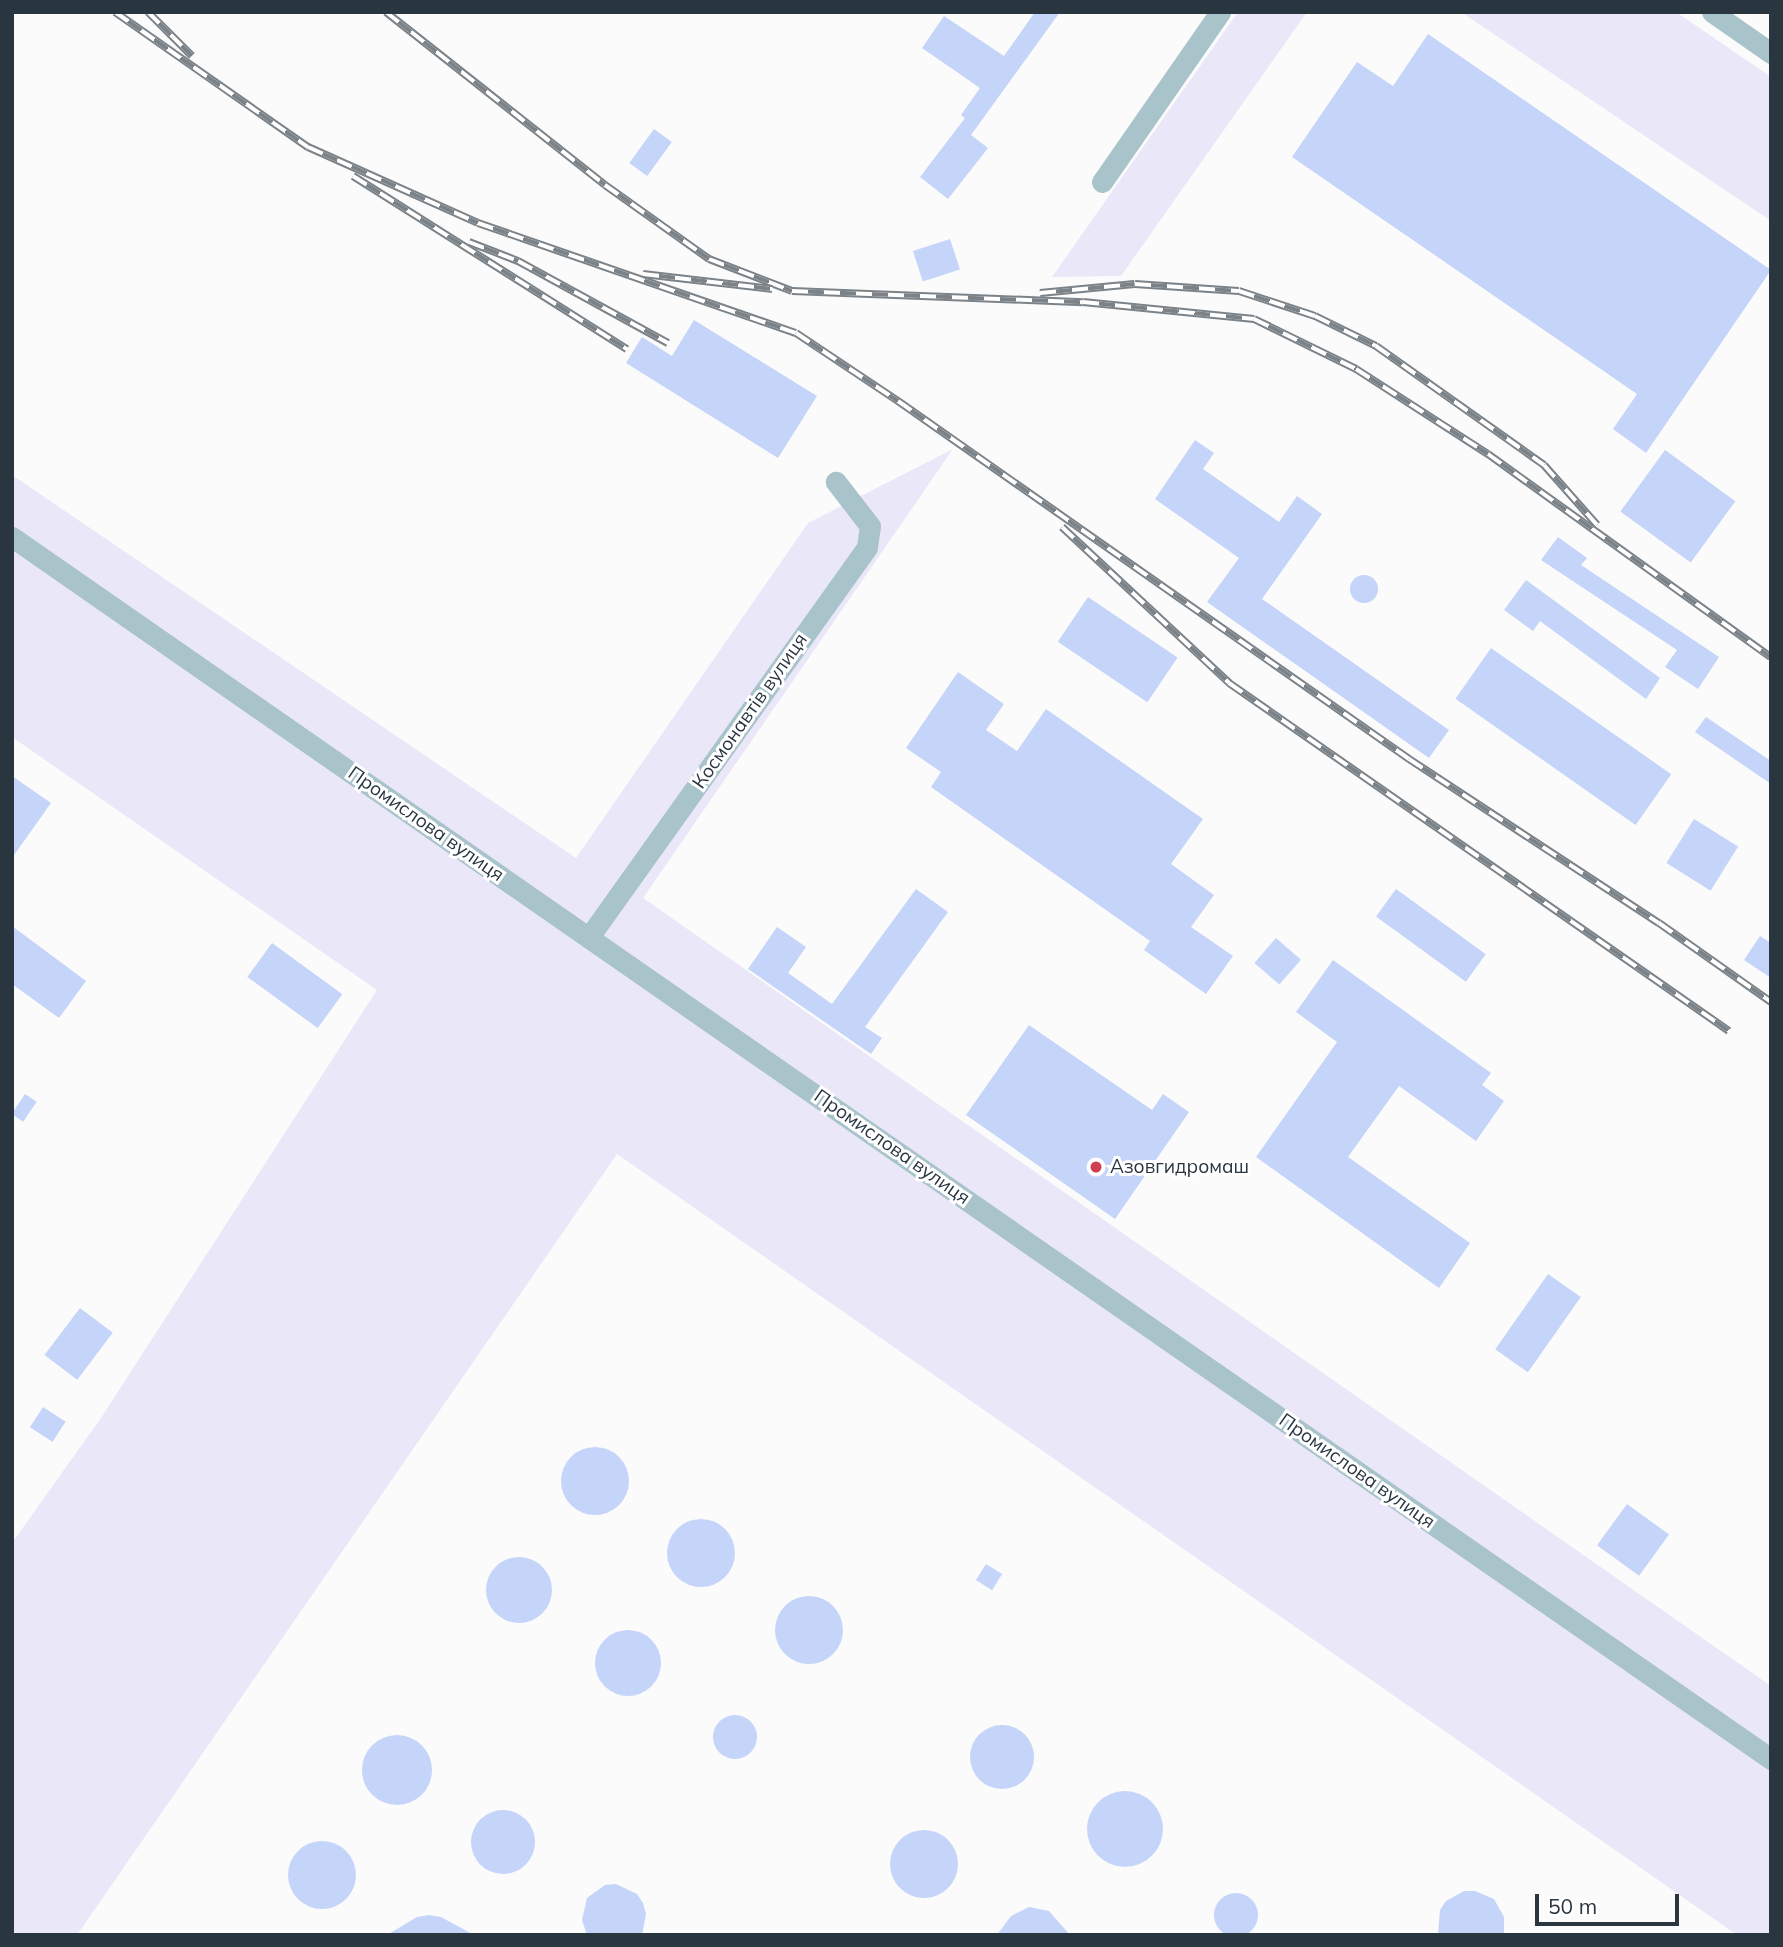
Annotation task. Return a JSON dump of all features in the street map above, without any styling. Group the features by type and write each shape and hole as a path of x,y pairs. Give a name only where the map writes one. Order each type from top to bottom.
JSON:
{"street":[{"path":"1102,182 1220,12"},
{"path":"1712,12 1771,53"},
{"name":"Космонавтів вулиця","path":"589,937 867,547 870,526 836,482"},
{"name":"Промислова вулиця","path":"12,537 1771,1759"}],"shaded area":[{"path":"1238,12 1307,12 1121,276 1052,277"},
{"path":"1461,12 1676,12 1771,77 1771,221"},
{"path":"953,449 643,898 1771,1686 1771,1935 1737,1935 617,1154 77,1935 12,1935 12,1543 101,1418 377,990 12,737 12,475 576,858 808,523"}],"building":[{"path":"1035,12 1060,12 971,135 988,148 948,199 920,177 965,118 961,115 980,88 922,48 944,16 1004,56"},
{"path":"1428,34 1771,270 1646,453 1613,429 1637,394 1292,157 1357,62 1393,86"},
{"path":"654,129 672,142 647,176 629,163"},
{"path":"950,239 960,269 923,281 913,251"},
{"path":"694,320 817,396 778,458 626,363 642,337 672,356"},
{"path":"1195,440 1214,453 1203,469 1279,522 1297,496 1322,514 1262,599 1449,730 1429,758 1207,602 1239,558 1155,499"},
{"path":"1665,450 1735,501 1691,563 1620,511"},
{"path":"1558,537 1587,558 1581,565 1719,657 1698,689 1665,667 1677,650 1541,560"},
{"path":"1364,575 1374,579 1378,589 1374,599 1364,603 1354,599 1350,589 1354,579"},
{"path":"1526,580 1660,678 1646,699 1540,621 1533,631 1504,610"},
{"path":"1088,597 1178,657 1147,702 1058,642"},
{"path":"1491,648 1671,774 1636,825 1455,699"},
{"path":"958,672 1004,704 986,730 1017,751 1046,709 1203,819 1171,864 1214,895 1191,927 1233,956 1206,994 1144,950 1150,941 931,787 941,772 906,748"},
{"path":"1706,717 1771,761 1771,784 1695,732"},
{"path":"12,776 51,803 12,858"},
{"path":"1694,819 1738,847 1711,891 1666,863"},
{"path":"916,889 948,912 865,1027 882,1038 871,1054 748,969 777,927 806,947 788,973 832,1004"},
{"path":"1396,889 1486,954 1466,982 1376,917"},
{"path":"12,926 86,981 59,1018 12,984"},
{"path":"1760,936 1771,943 1771,978 1744,960"},
{"path":"1276,938 1301,960 1279,985 1254,963"},
{"path":"272,943 342,994 318,1028 247,977"},
{"path":"1333,960 1491,1073 1482,1085 1504,1101 1476,1141 1399,1086 1348,1157 1470,1243 1439,1288 1256,1157 1337,1042 1296,1012"},
{"name":"Азовгидромаш","path":"1029,1025 1152,1110 1163,1094 1189,1112 1115,1219 966,1115"},
{"path":"25,1094 37,1102 23,1122 12,1113"},
{"path":"1548,1274 1581,1297 1528,1372 1495,1349"},
{"path":"80,1308 113,1333 77,1380 44,1355"},
{"path":"43,1407 66,1422 53,1442 30,1427"},
{"path":"602,1447 623,1462 629,1474 627,1494 619,1505 602,1515 588,1515 571,1505 563,1494 561,1474 571,1457 582,1449"},
{"path":"1627,1504 1669,1535 1639,1576 1597,1545"},
{"path":"701,1519 714,1522 725,1529 732,1540 735,1553 732,1566 725,1577 714,1584 701,1587 688,1584 677,1577 670,1566 667,1553 670,1540 677,1529 688,1522"},
{"path":"519,1557 542,1567 552,1590 542,1613 519,1623 496,1613 486,1590 496,1567"},
{"path":"986,1564 1002,1574 992,1590 976,1580"},
{"path":"809,1596 822,1599 833,1606 840,1617 843,1630 840,1643 833,1654 822,1661 809,1664 796,1661 785,1654 778,1643 775,1630 778,1617 785,1606 796,1599"},
{"path":"628,1630 641,1633 651,1640 658,1650 661,1663 658,1676 651,1686 641,1693 628,1696 615,1693 605,1686 598,1676 595,1663 598,1650 605,1640 615,1633"},
{"path":"735,1715 751,1721 757,1737 751,1753 735,1759 719,1753 713,1737 719,1721"},
{"path":"996,1725 1008,1725 1025,1734 1032,1745 1032,1769 1025,1780 1008,1789 996,1789 984,1784 975,1775 970,1763 970,1751 975,1739 984,1730"},
{"path":"404,1735 417,1741 426,1750 430,1756 430,1784 422,1795 411,1803 390,1805 372,1795 364,1784 362,1763 372,1745 383,1737"},
{"path":"1118,1791 1132,1791 1146,1797 1157,1808 1163,1829 1160,1844 1152,1856 1132,1867 1118,1867 1104,1861 1093,1850 1087,1836 1087,1822 1093,1808 1104,1797"},
{"path":"503,1810 515,1812 526,1819 533,1830 533,1854 526,1865 515,1872 503,1874 491,1872 480,1865 473,1854 471,1842 473,1830 480,1819 491,1812"},
{"path":"917,1830 931,1830 943,1835 953,1845 958,1864 953,1883 943,1893 931,1898 917,1898 905,1893 895,1883 890,1871 890,1857 895,1845 905,1835"},
{"path":"329,1841 350,1856 356,1868 354,1888 346,1899 329,1909 315,1909 298,1899 290,1888 288,1868 298,1851 309,1843"},
{"path":"616,1884 637,1894 643,1903 646,1914 642,1935 587,1935 582,1920 587,1898 605,1885"},
{"path":"1464,1891 1475,1891 1494,1899 1504,1917 1504,1935 1438,1935 1440,1910 1446,1901"},
{"path":"1236,1893 1252,1899 1258,1915 1252,1931 1236,1937 1220,1931 1214,1915 1220,1899"},
{"path":"1029,1907 1049,1911 1070,1935 997,1935 1011,1916"},
{"path":"417,1917 441,1917 474,1935 387,1935"}],"railway":[{"path":"115,12 308,147 478,223 796,333 898,401 1409,759 1659,923 1771,1002"},
{"path":"148,12 192,56"},
{"path":"386,12 605,185 709,259 792,291 1083,302 1254,319 1356,369 1488,454 1771,657"},
{"path":"353,176 627,349"},
{"path":"469,242 518,261 668,343"},
{"path":"643,274 772,289"},
{"path":"1040,293 1135,284 1239,291 1315,316 1376,346 1544,465 1597,525"},
{"path":"1062,527 1229,683 1729,1031"}],"place":[{"name":"Азовгидромаш","path":"1096,1167"}]}
